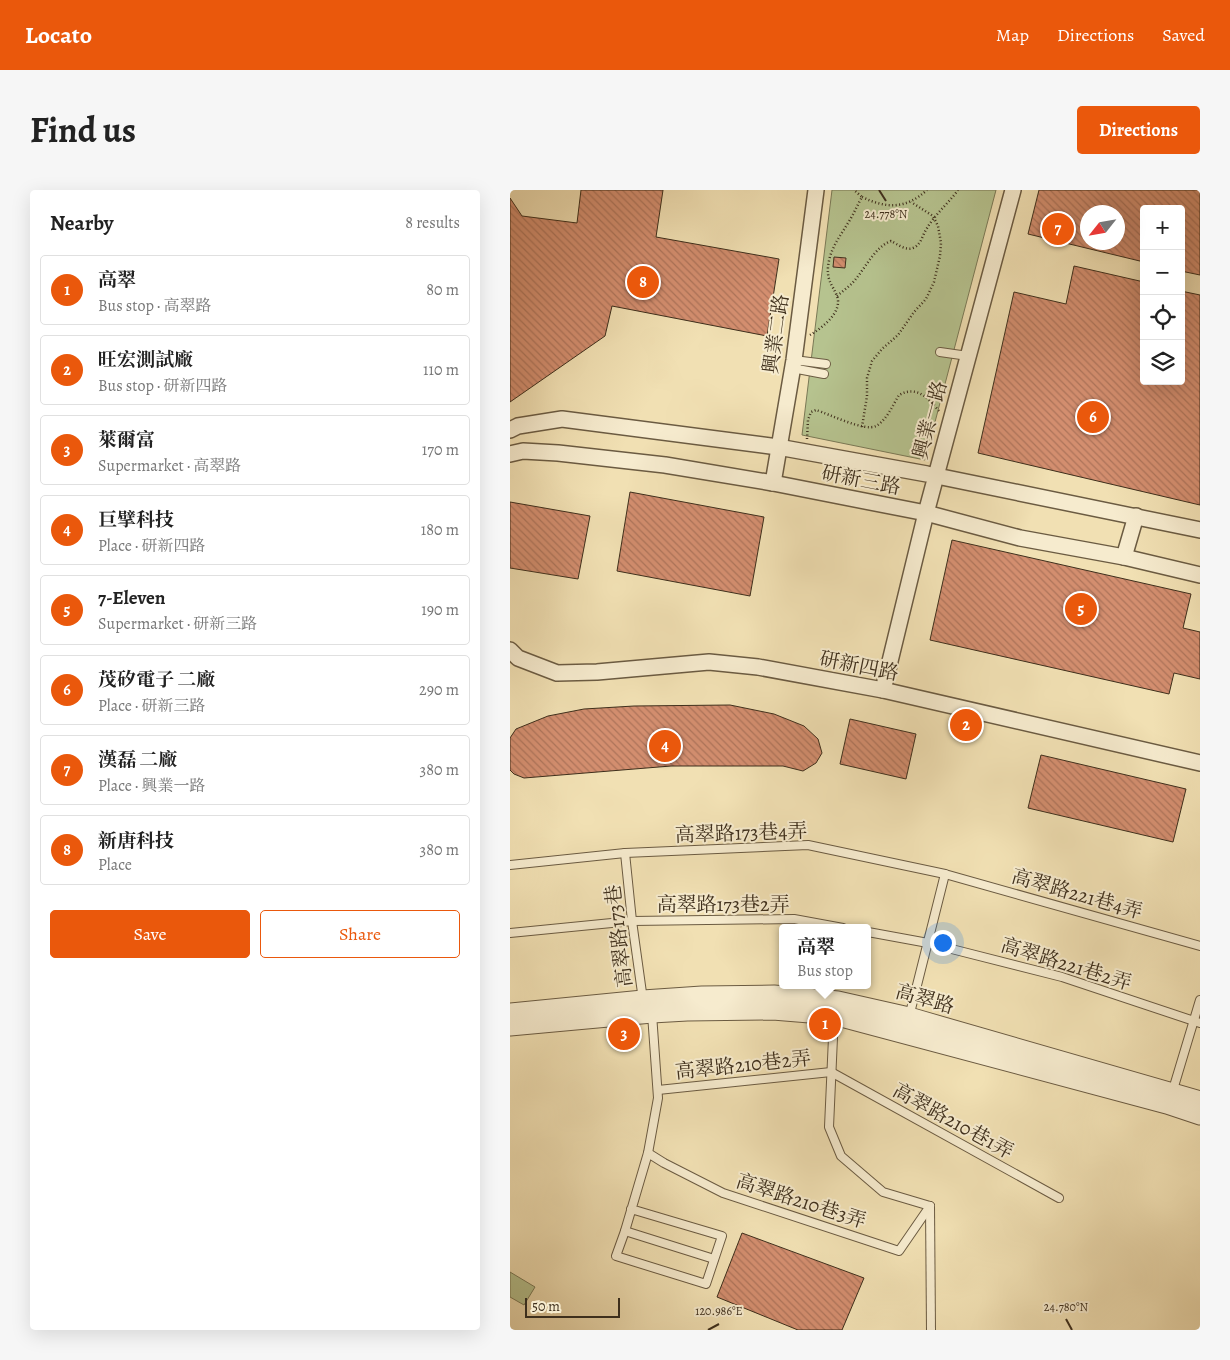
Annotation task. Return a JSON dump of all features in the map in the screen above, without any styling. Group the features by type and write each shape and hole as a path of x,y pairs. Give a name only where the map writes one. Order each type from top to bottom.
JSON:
{"street":[{"name":"興業二路","path":"773,483 793,364 816,190"},
{"name":"興業一路","path":"883,690 926,513 1013,190"},
{"name":"研新三路","path":"510,430 518,426 562,419 778,447 936,476 1200,530"},
{"name":"研新三路","path":"510,454 523,451 558,453 665,466 773,483 926,513 1020,538 1124,557 1200,575"},
{"path":"1124,557 1136,516"},
{"name":"研新四路","path":"510,650 518,658 557,673 597,672 709,662 758,667 883,690 1200,762"},
{"name":"高翠路","path":"510,1026 647,1006"},
{"name":"高翠路","path":"510,1013 647,1006 773,1010 836,1008 907,1025 1170,1098 1200,1101"},
{"name":"高翠路","path":"1170,1098 1200,1116"}],"lane":[{"path":"940,352 968,356"},
{"path":"793,364 826,364"},
{"path":"793,364 824,374"},
{"name":"高翠路173巷4弄","path":"510,865 626,853 808,845 945,874"},
{"name":"高翠路173巷","path":"626,853 632,921 647,1006 658,1098 648,1152 616,1256 706,1284 714,1259"},
{"path":"907,1025 945,874"},
{"name":"高翠路221巷4弄","path":"945,874 1200,946"},
{"name":"高翠路173巷2弄","path":"510,933 632,921 794,919 821,924"},
{"path":"871,933 928,943"},
{"name":"高翠路221巷2弄","path":"928,943 1062,977 1197,1022"},
{"path":"1170,1098 1197,1022 1200,1000"},
{"path":"836,1008 829,1127 841,1156 883,1192 930,1206 931,1330"},
{"name":"高翠路210巷2弄","path":"658,1090 831,1072"},
{"name":"高翠路210巷1弄","path":"831,1072 1058,1198"},
{"name":"高翠路210巷3弄","path":"648,1152 664,1163 723,1192 899,1250 930,1206"},
{"path":"625,1231 714,1259 722,1236 631,1209"}],"path":[{"path":"854,190 862,197 886,205 899,205 911,202 927,190"},
{"path":"837,296 854,281 885,243 891,241 907,249 913,248 923,239 926,230 934,218 958,190"},
{"path":"809,336 821,328 831,317 838,301 828,278 828,266 836,242 862,197"},
{"path":"862,427 867,396 867,378 872,361 882,349 898,336 914,312 926,299 934,282 940,256 941,242 938,226 934,218 911,202"},
{"path":"807,439 808,420 811,412 816,410 862,427 875,427 886,416 899,395 910,392 924,394 943,413"}],"green space":[{"path":"832,190 996,190 925,460 802,435"},
{"path":"510,1272 535,1287 524,1305 510,1297"}],"building":[{"path":"581,190 663,190 656,237 779,259 767,336 612,306 605,336 510,402 510,198 522,216 577,223"},
{"path":"1039,190 1200,190 1200,275 1185,272 1185,205 1140,205 1140,261 1094,250 1125,250 1125,205 1080,205 1080,247 1028,234"},
{"path":"834,257 846,258 845,268 833,267"},
{"path":"1074,266 1140,281 1140,385 1185,385 1185,292 1200,295 1200,505 978,453 1014,292 1066,304"},
{"path":"630,492 764,517 750,596 617,571"},
{"path":"510,502 590,516 578,579 510,568"},
{"path":"952,540 1191,594 1183,628 1200,632 1200,679 1174,673 1169,694 930,640"},
{"path":"730,705 774,714 804,726 818,739 822,753 816,763 803,771 783,766 671,766 524,778 510,770 510,738 516,729 548,716 584,709 634,706"},
{"path":"850,719 916,734 906,779 840,764"},
{"path":"1041,755 1186,789 1173,842 1028,808"},
{"path":"742,1233 864,1278 842,1330 798,1330 717,1297"}],"place":[{"name":"漢磊 二廠","path":"1058,229"},
{"name":"新唐科技","path":"643,282"},
{"name":"茂矽電子 二廠","path":"1093,417"},
{"name":"7-Eleven","path":"1081,609"},
{"name":"旺宏測試廠","path":"966,725"},
{"name":"巨擘科技","path":"665,746"},
{"name":"高翠","path":"825,1024"},
{"name":"萊爾富","path":"624,1034"}]}
